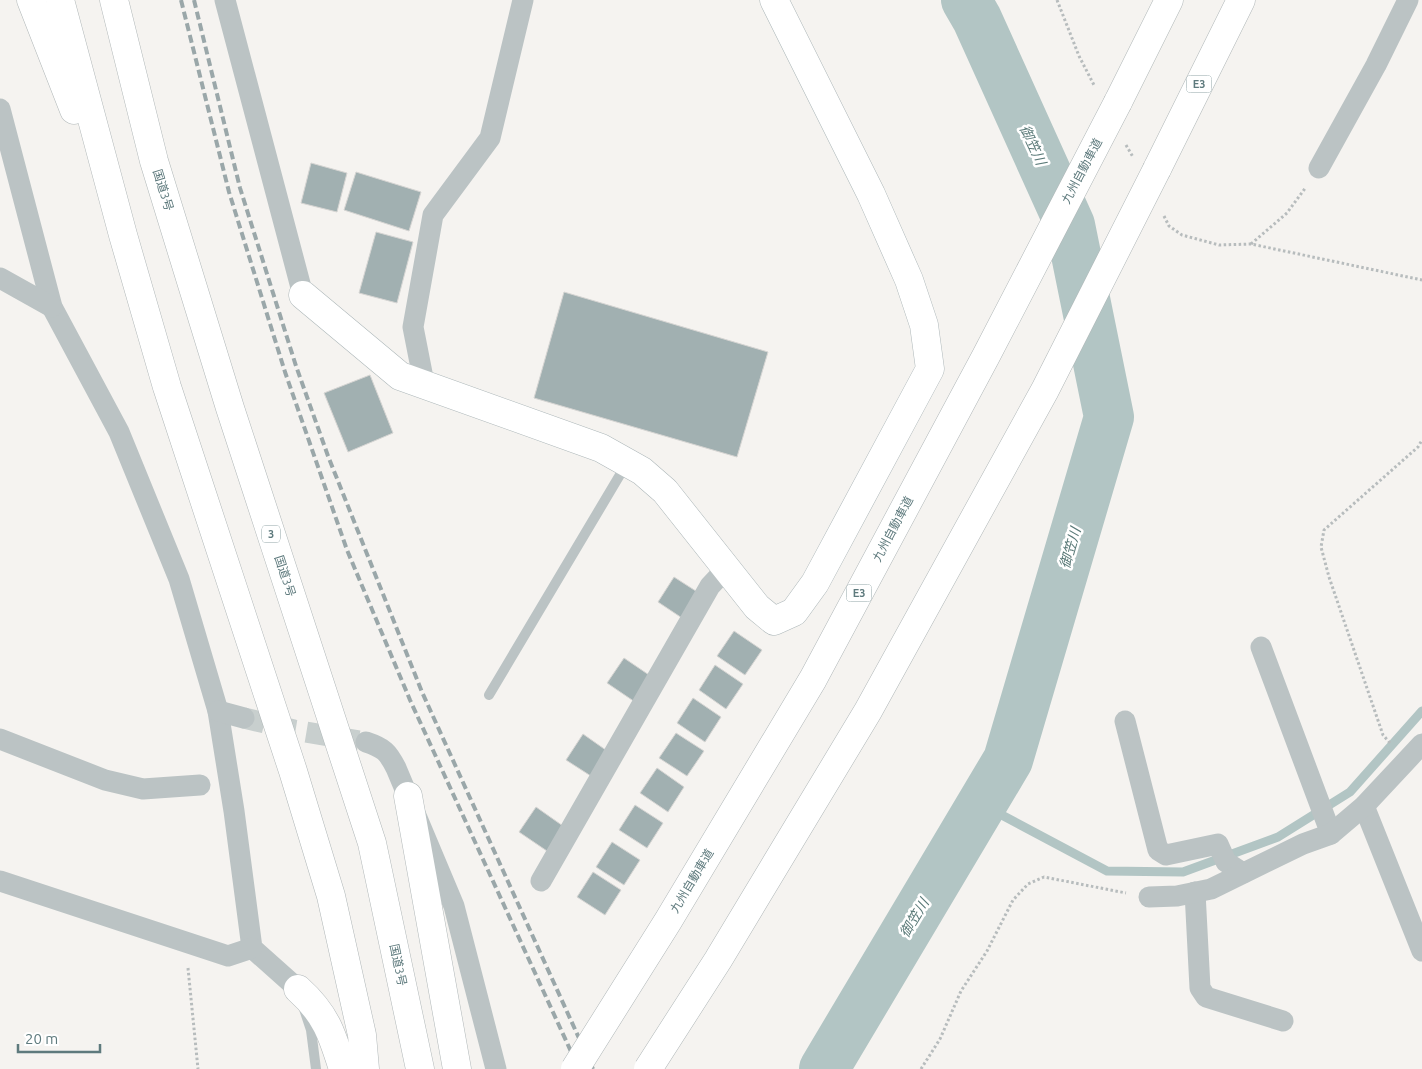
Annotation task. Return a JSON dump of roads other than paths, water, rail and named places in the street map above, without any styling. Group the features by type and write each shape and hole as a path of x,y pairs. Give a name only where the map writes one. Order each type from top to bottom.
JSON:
{"main road":[{"path":"31,0 123,235"},
{"path":"60,0 123,235 167,388 290,762 331,896 362,1035 365,1069"},
{"name":"国道3号","path":"114,0 157,171 230,408 372,842 420,1069"},
{"path":"303,295 400,376 602,448 642,471 665,491 756,607 774,621 794,612 815,583 930,370 924,325 909,280 871,194 774,0"},
{"name":"九州自動車道","path":"575,1069 668,921 813,679 986,356 1108,96 1169,0"},
{"name":"E3","path":"648,1069 718,960 868,712 1045,390 1240,0"},
{"path":"408,796 457,1069"},
{"path":"298,989 312,1001 324,1018 334,1040 343,1069"}],"street":[{"path":"225,0 303,295"},
{"path":"424,383 413,327 433,215 490,138 523,0"},
{"path":"1319,168 1376,65 1408,0"},
{"path":"0,109 52,307 119,432 179,579 218,711 234,810 252,948 298,989"},
{"path":"0,278 52,307"},
{"path":"541,881 710,586 726,569"},
{"path":"1261,647 1331,834"},
{"path":"218,711 244,718"},
{"path":"1125,721 1158,850 1166,856 1218,844 1226,862 1243,873"},
{"path":"0,740 105,780 143,789 200,785"},
{"path":"366,742 380,747 389,755 454,906 496,1069"},
{"path":"1149,897 1177,896 1211,889 1303,844 1331,834 1364,806 1422,744"},
{"path":"1364,806 1422,951"},
{"path":"0,881 228,956 252,948"},
{"path":"1194,892 1200,988 1206,997 1283,1021"}],"lane":[{"path":"489,695 627,462"},
{"path":"298,989 310,1030 316,1069"}],"waterway":[{"name":"御笠川","path":"824,1069 1008,760 1109,417 1070,225 977,19 966,0"},
{"path":"981,804 1107,871 1183,872 1278,837 1350,792 1422,711"}],"tunnel":[{"path":"244,718 294,730 366,742"}],"railway":[{"path":"181,0 229,192 285,372 347,550 410,700 579,1069"},
{"path":"194,0 240,188 296,366 328,456 422,692 593,1069"}]}
